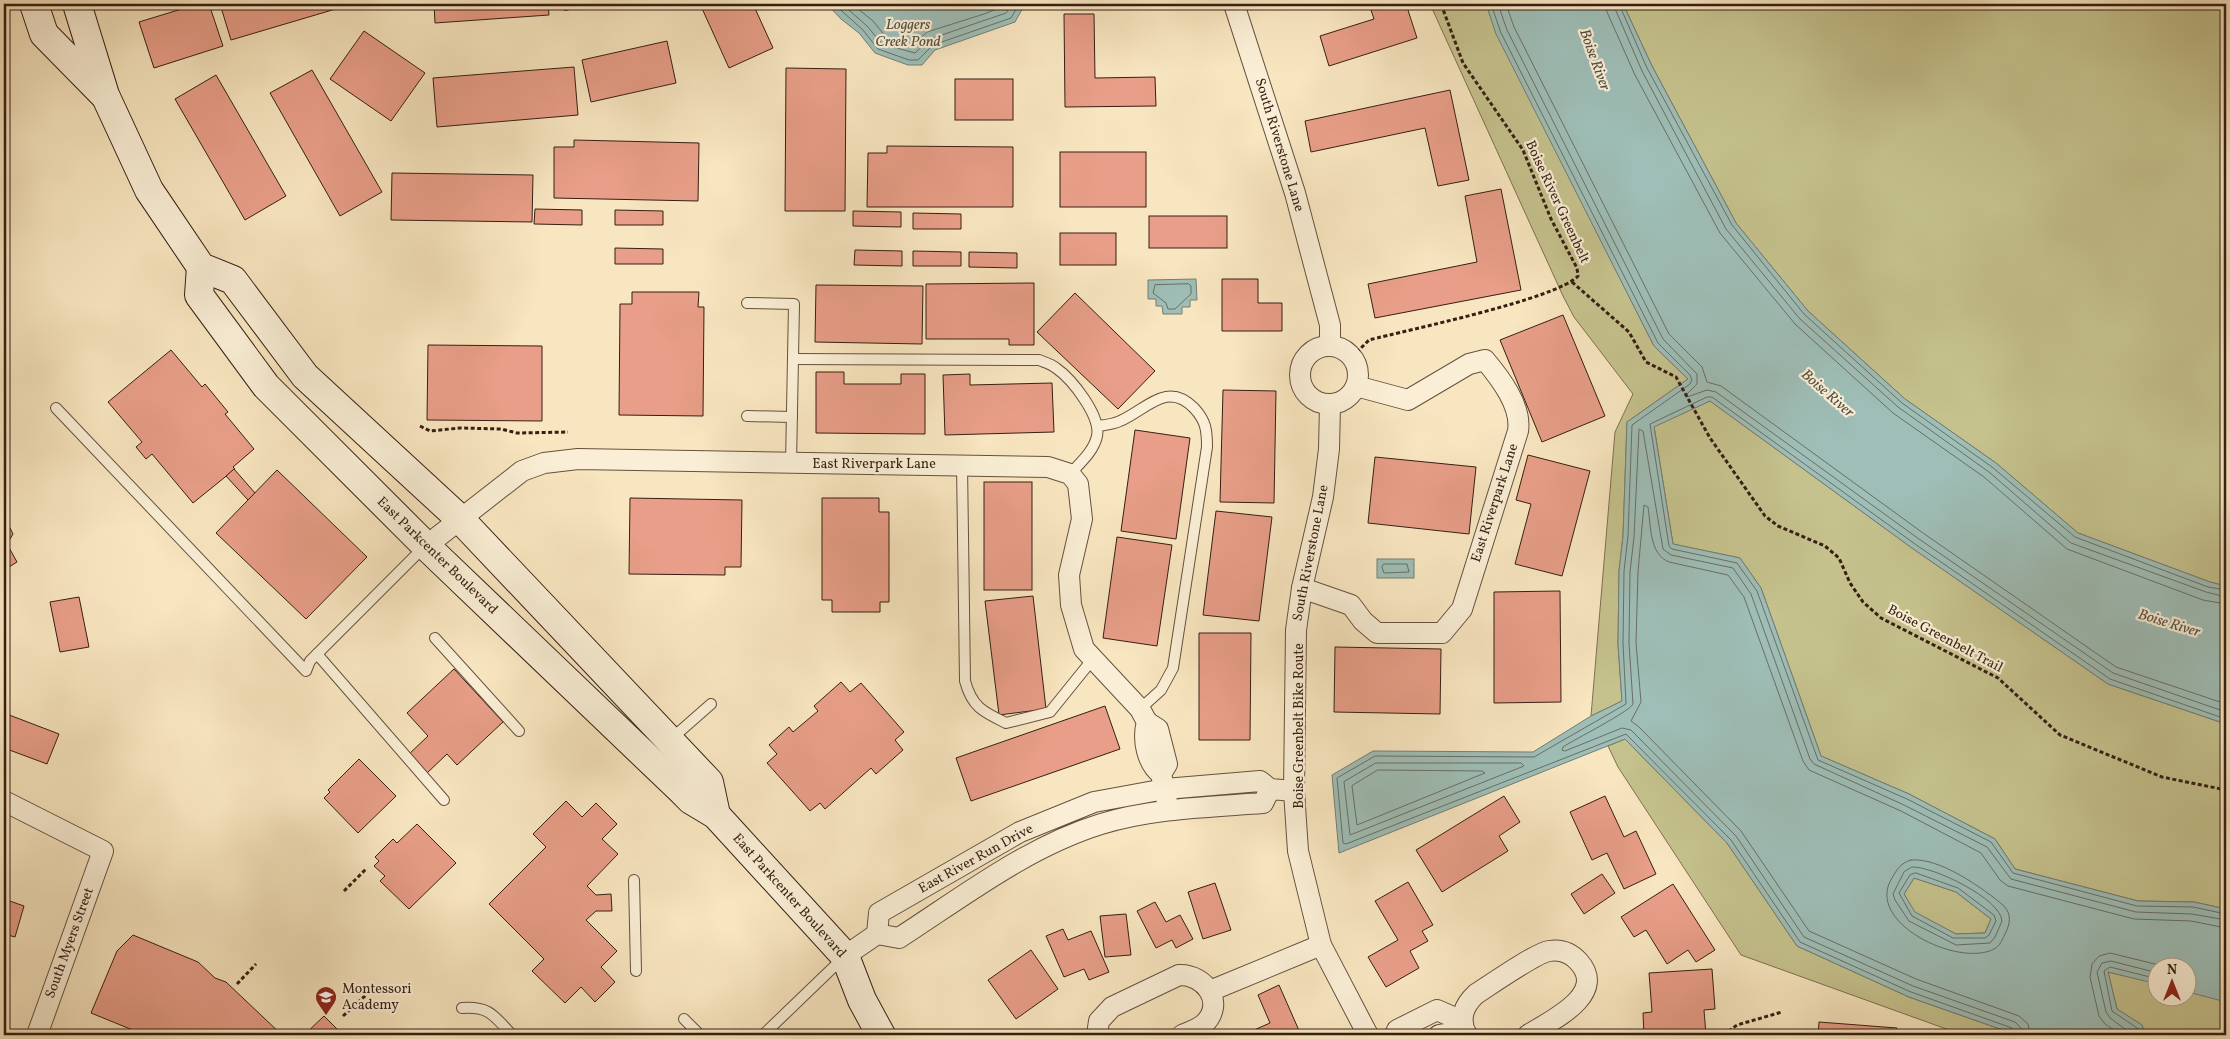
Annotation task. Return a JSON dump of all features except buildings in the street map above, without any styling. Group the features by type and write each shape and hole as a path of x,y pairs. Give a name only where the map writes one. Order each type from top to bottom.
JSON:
{"main road":[{"path":"34,4 44,34 105,95"},
{"path":"77,4 105,95 149,190 201,267 233,280 305,376 460,519 670,740 709,782 716,815"},
{"name":"East Parkcenter Boulevard","path":"201,267 200,295 266,386 426,546 691,800 716,815 845,956 862,1000 881,1035"}],"street":[{"name":"South Riverstone Lane","path":"1234,4 1295,193 1330,325 1330,346"},
{"path":"1330,346 1345,350 1354,355 1359,387 1345,400 1330,405 1310,398 1300,382 1302,363 1308,355 1316,349 1330,346"},
{"name":"East Riverpark Lane","path":"1302,588 1351,605 1363,621 1377,633 1442,633 1462,609 1518,431 1518,412 1495,372 1485,360 1469,364 1408,400 1359,387"},
{"name":"South Riverstone Lane","path":"1294,791 1296,630 1302,588 1323,497 1330,405"},
{"name":"East Riverpark Lane","path":"426,546 522,471 544,463 578,459 791,464 962,464 1048,467 1070,474"},
{"path":"1070,474 1078,484 1082,503 1082,519 1069,575 1071,605 1084,649 1143,716 1158,729 1167,764 1163,782 1168,811"},
{"name":"East River Run Drive","path":"1270,788 1263,803 1168,811 1101,824 1024,856 900,938 877,934 879,913 1020,832 1094,802 1163,782 1260,781 1270,788 1294,791"},
{"path":"1294,791 1298,851 1321,945 1368,1035"},
{"name":"South Myers Street","path":"4,801 103,851 40,1028"},
{"path":"845,956 877,934"},
{"path":"1210,991 1321,945"},
{"path":"1465,1028 1464,1011 1468,1001 1476,994 1546,951 1566,952 1575,957 1586,974 1584,994 1578,1002 1528,1035"},
{"path":"1097,1035 1099,1021 1104,1012 1179,975 1197,978 1210,991 1212,1009 1209,1018 1203,1025 1182,1035"},
{"path":"1395,1035 1397,1030 1437,1010 1465,1028"},
{"path":"1439,1035 1465,1028"}],"lane":[{"path":"747,303 794,304 791,464"},
{"path":"793,359 1038,360 1054,366 1067,377 1093,413 1098,426 1097,438 1089,453 1070,474"},
{"path":"1098,426 1120,422 1160,398 1169,396 1188,401 1204,418 1207,429 1207,446 1173,668 1143,716"},
{"path":"56,408 306,671 310,661 426,546"},
{"path":"747,416 792,417"},
{"path":"962,464 964,681 970,697 983,712 1006,723 1050,712 1092,660"},
{"path":"435,638 519,731"},
{"path":"317,654 444,800"},
{"path":"670,740 711,704"},
{"path":"634,880 636,971"},
{"path":"763,1035 845,956"},
{"path":"462,1008 476,1007 489,1011 512,1035"},
{"path":"684,1019 700,1035"}],"path":[{"name":"Boise River Greenbelt","path":"1354,355 1369,340 1542,295 1572,282 1578,276 1577,268 1550,219 1523,150 1463,63 1440,4"},
{"name":"Boise Greenbelt Trail","path":"1572,282 1629,332 1646,362 1676,377 1710,438 1765,516 1778,526 1825,546 1839,558 1850,583 1863,602 1881,618 1998,678 2060,735 2162,777 2226,790"},
{"path":"1354,355 1363,369 1359,387"},
{"path":"420,426 430,431 460,428 501,429 517,433 568,432"},
{"path":"344,891 367,868"},
{"path":"237,984 256,964"},
{"path":"343,1016 366,995"},
{"path":"1722,1035 1737,1025 1782,1012"}],"shaded area":[{"path":"1430,4 1486,4 1497,34 1654,346 1688,379 1627,422 1623,536 1619,571 1618,644 1622,701 1591,716 1615,432 1633,394 1574,317 1563,296"},
{"path":"1623,4 2226,4 2226,586 2210,582 2078,533 1996,463 1905,399 1808,311 1736,223 1652,66"},
{"path":"1710,401 1912,548 2108,684 2226,724 2226,909 2194,902 2138,901 2015,869 1995,839 1909,794 1821,756 1761,588 1740,558 1673,544 1654,426"},
{"path":"1625,739 1727,843 1797,946 1909,997 2017,1035 1963,1035 1741,955 1618,767 1608,746"},
{"path":"1914,878 1956,892 1991,919 1985,933 1956,934 1914,912 1904,894"},
{"path":"2108,972 2148,981 2148,1006 2198,1006 2198,993 2226,1000 2226,1035 2145,1035 2142,1025 2117,1009"}],"water":[{"name":"Loggers Creek Pond","path":"827,4 1025,4 1015,22 935,50 922,65 908,65 875,53 859,33 841,19"},
{"name":"Boise River","path":"1486,4 1623,4 1652,66 1736,223 1808,311 1905,399 1996,463 2078,533 2210,582 2226,586 2226,724 2108,684 1912,548 1710,401 1654,427 1673,544 1740,558 1761,588 1821,756 1909,794 1995,839 2015,869 2138,901 2194,902 2226,909 2226,1002 2198,995 2198,956 2148,956 2148,982 2108,972 2117,1009 2142,1025 2145,1035 2017,1035 1909,997 1797,946 1727,843 1625,739 1339,853 1332,775 1373,751 1533,752 1591,716 1622,701 1618,644 1619,571 1623,536 1627,422 1688,379 1654,346 1496,34","holes":["1914,878 1956,892 1991,919 1985,933 1956,934 1915,912 1904,894"]},
{"path":"1196,279 1197,300 1190,300 1190,307 1182,307 1182,314 1163,314 1162,306 1156,306 1156,299 1148,299 1148,280"},
{"path":"1377,559 1414,559 1414,578 1377,578"}],"waterway":[{"path":"4,1031 15,1035"}],"place":[{"name":"Montessori Academy","path":"326,1016"}]}
